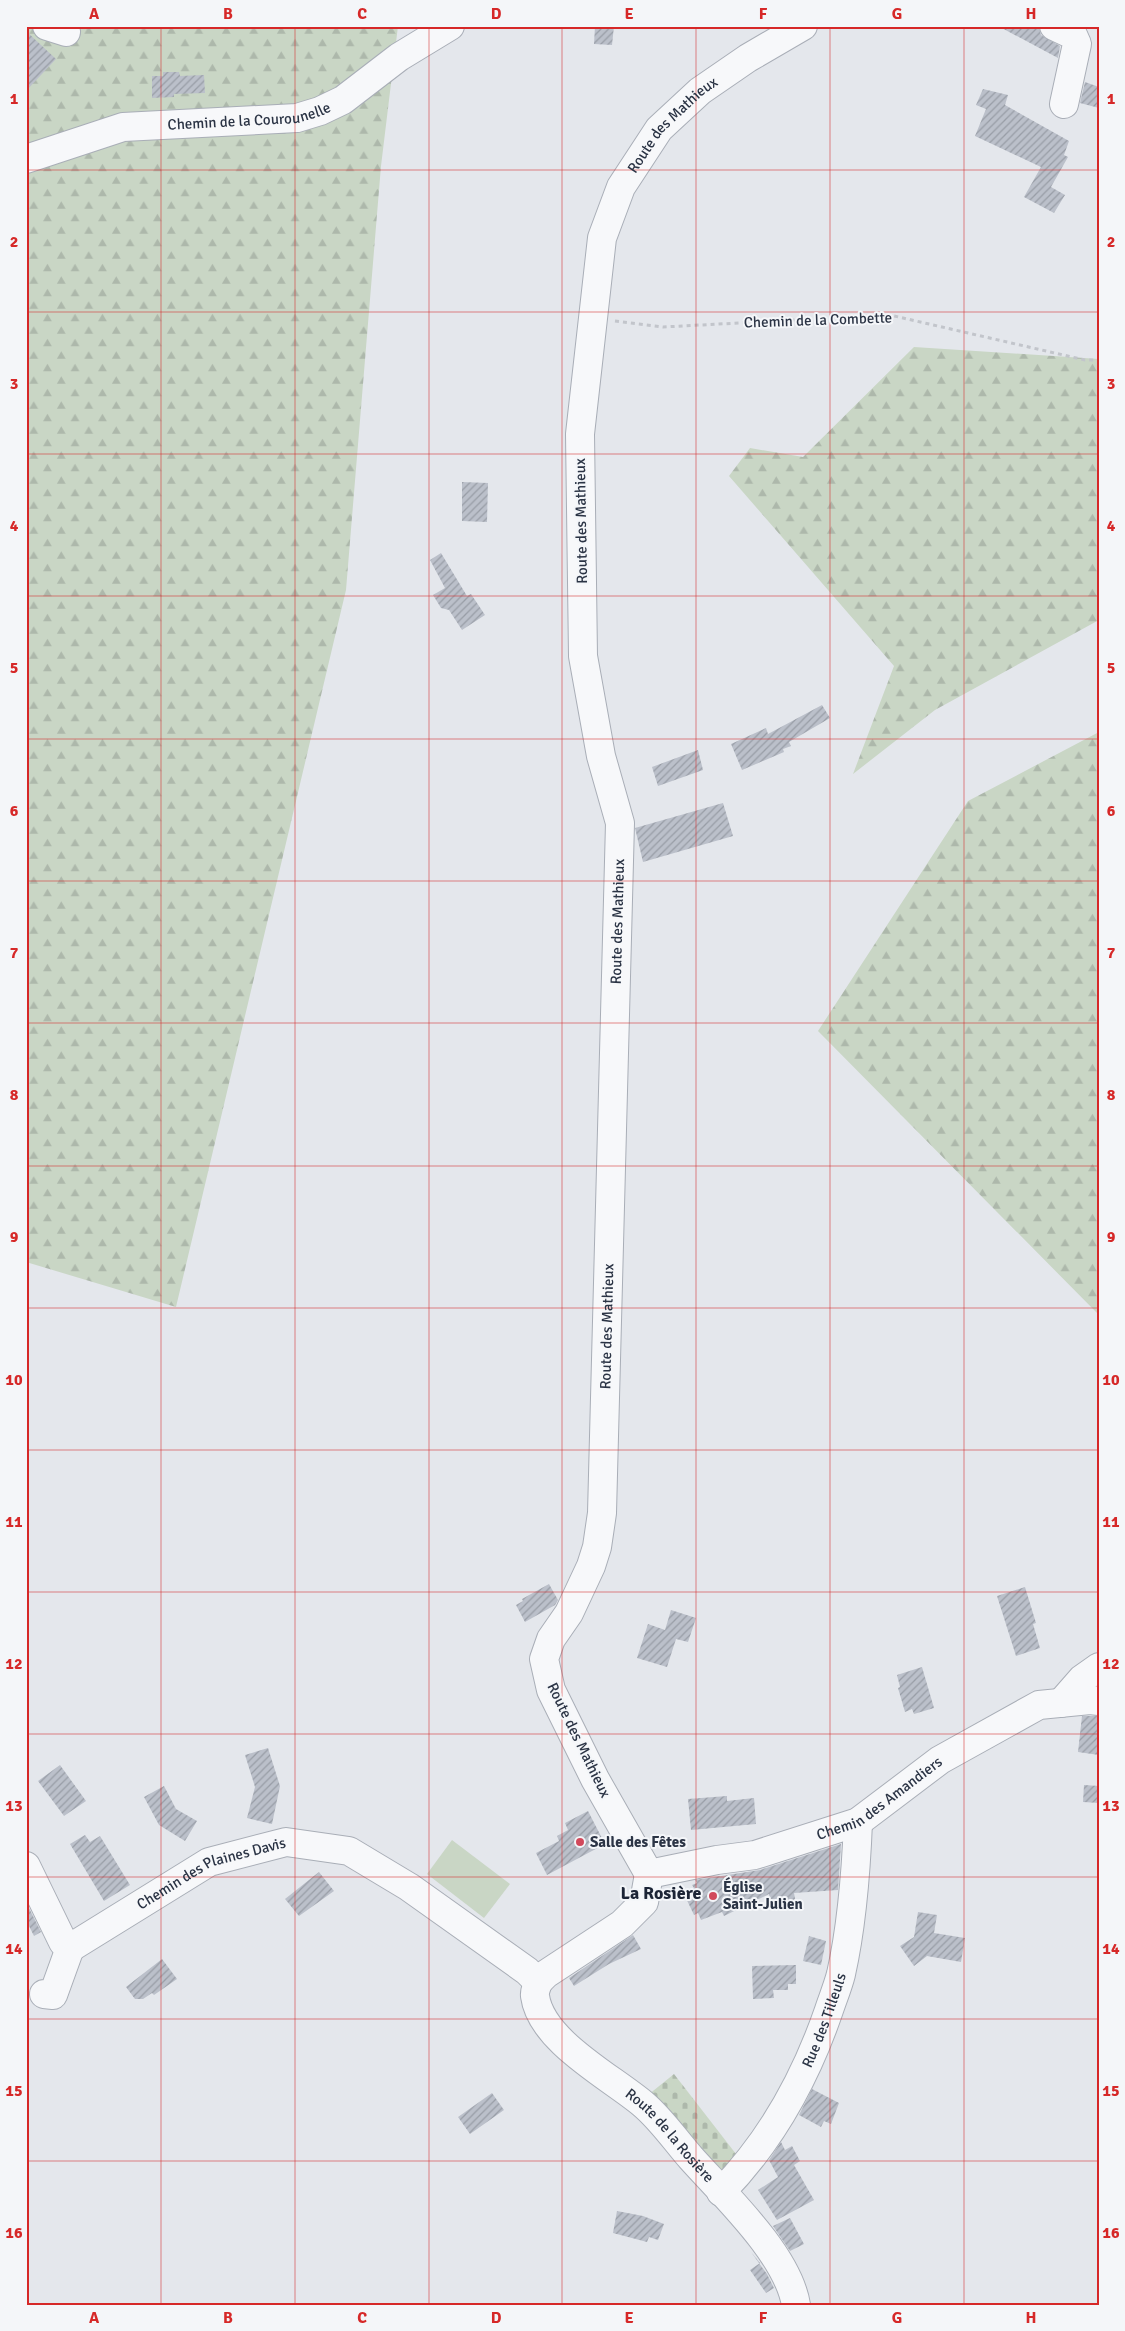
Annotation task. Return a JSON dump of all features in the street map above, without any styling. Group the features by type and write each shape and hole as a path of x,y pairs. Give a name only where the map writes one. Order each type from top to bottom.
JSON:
{"street":[{"name":"Chemin de la Courounelle","path":"26,159 123,127 297,118 320,111 343,100 399,56 450,26"},
{"name":"Route des Mathieux","path":"649,1874 596,1779 551,1690 544,1659 551,1639 569,1613 591,1566 598,1547 602,1503 620,823 601,756 583,656 580,434 602,238 621,187 659,130 700,91 748,58 803,26"},
{"path":"1054,26 1072,35 1078,44 1064,104"},
{"path":"1061,1703 1082,1679 1099,1668"},
{"name":"Chemin des Amandiers","path":"649,1874 717,1860 755,1855 858,1822 940,1760 1039,1706 1099,1701"},
{"name":"Rue des Tilleuls","path":"721,2192 743,2169 779,2118 815,2052 841,1974 856,1873 858,1822"},
{"name":"Chemin des Plaines Davis","path":"70,1948 209,1862 286,1842 348,1851 409,1886 527,1971 538,1982"},
{"path":"26,1866 63,1942 70,1948 53,1995 44,1994"},
{"path":"538,1982 546,1974 622,1924 644,1902 649,1874"},
{"name":"Route de la Rosière","path":"538,1982 534,1995 541,2016 568,2048 644,2105 721,2192 781,2265 793,2289 796,2305"}],"path":[{"name":"Chemin de la Combette","path":"593,318 663,327 890,315 1085,360 1099,360"}],"green space":[{"path":"26,26 398,26 381,166 346,590 176,1307 26,1262"},
{"path":"914,347 1099,359 1099,620 935,710 853,774 894,666 729,476 750,448 803,457"},
{"path":"1099,732 1099,1315 818,1031 968,801"},
{"path":"452,1840 510,1884 484,1918 427,1874"},
{"path":"674,2074 743,2163 723,2181 648,2095"}],"building":[{"path":"595,26 614,26 612,45 594,44"},
{"path":"998,26 1039,26 1041,35 1060,46 1058,58"},
{"path":"26,31 56,59 26,91"},
{"path":"163,72 179,72 180,76 204,75 205,93 174,94 174,97 152,98 152,76 163,76"},
{"path":"1085,82 1099,87 1099,108 1080,103"},
{"path":"983,89 1008,95 1005,105 1069,141 1064,155 1068,157 1051,187 1065,195 1054,213 1024,197 1041,167 975,136 986,109 976,105"},
{"path":"462,482 488,483 487,522 462,521"},
{"path":"441,553 467,596 471,594 485,615 462,630 449,610 441,608 433,595 445,588 430,560"},
{"path":"822,705 830,718 789,742 791,746 783,749 784,752 742,770 731,744 766,728 768,734"},
{"path":"698,750 703,770 658,786 652,767"},
{"path":"723,803 733,836 643,862 635,828"},
{"path":"549,1584 558,1600 555,1605 525,1622 516,1605 523,1601 522,1599"},
{"path":"1025,1587 1036,1623 1033,1624 1040,1648 1016,1656 997,1596"},
{"path":"671,1610 696,1618 688,1642 676,1639 667,1667 637,1658 648,1624 665,1630"},
{"path":"922,1667 934,1708 914,1714 912,1709 905,1712 898,1688 900,1687 897,1675"},
{"path":"1082,1716 1099,1716 1099,1755 1078,1752"},
{"path":"268,1748 280,1786 272,1824 247,1818 255,1787 245,1755"},
{"path":"60,1765 86,1801 64,1816 38,1781"},
{"path":"1084,1785 1099,1786 1099,1803 1083,1802"},
{"path":"164,1786 176,1809 197,1821 185,1841 159,1825 144,1797"},
{"path":"727,1796 727,1801 754,1798 756,1824 691,1830 688,1799"},
{"name":"Salle des Fêtes","path":"588,1811 605,1844 547,1875 536,1853 559,1841 557,1836 568,1830 565,1823"},
{"path":"85,1835 90,1842 100,1836 130,1885 104,1901 70,1844"},
{"path":"841,1844 838,1890 794,1893 796,1904 771,1908 769,1894 724,1916 722,1912 701,1920 698,1913 694,1915 684,1894 694,1888 692,1885 697,1883 695,1880 760,1870"},
{"path":"319,1872 334,1891 299,1916 285,1899"},
{"path":"26,1902 41,1932 34,1936 26,1920"},
{"path":"918,1912 937,1915 934,1933 965,1938 961,1962 927,1956 914,1966 900,1946 914,1937"},
{"path":"633,1935 641,1949 609,1964 574,1986 569,1978"},
{"path":"809,1936 826,1941 821,1965 803,1961"},
{"path":"162,1959 177,1979 154,1995 152,1993 143,1999 135,1999 126,1987"},
{"path":"796,1965 796,1984 788,1984 788,1990 773,1990 774,1998 753,1999 752,1966"},
{"path":"812,2089 839,2103 831,2124 824,2121 821,2127 799,2115"},
{"path":"492,2093 504,2110 470,2134 458,2117"},
{"path":"781,2142 785,2150 792,2146 800,2161 794,2165 814,2200 777,2220 758,2190 778,2177 769,2160"},
{"path":"617,2211 643,2216 664,2224 658,2240 649,2237 647,2242 613,2233"},
{"path":"790,2218 804,2244 790,2251 773,2226"},
{"path":"759,2263 774,2288 766,2293 750,2270"}],"place":[{"name":"Salle des Fêtes","path":"580,1842"},
{"name":"Église Saint-Julien","path":"713,1896"}],"district":[{"name":"La Rosière","path":"661,1893"}]}
